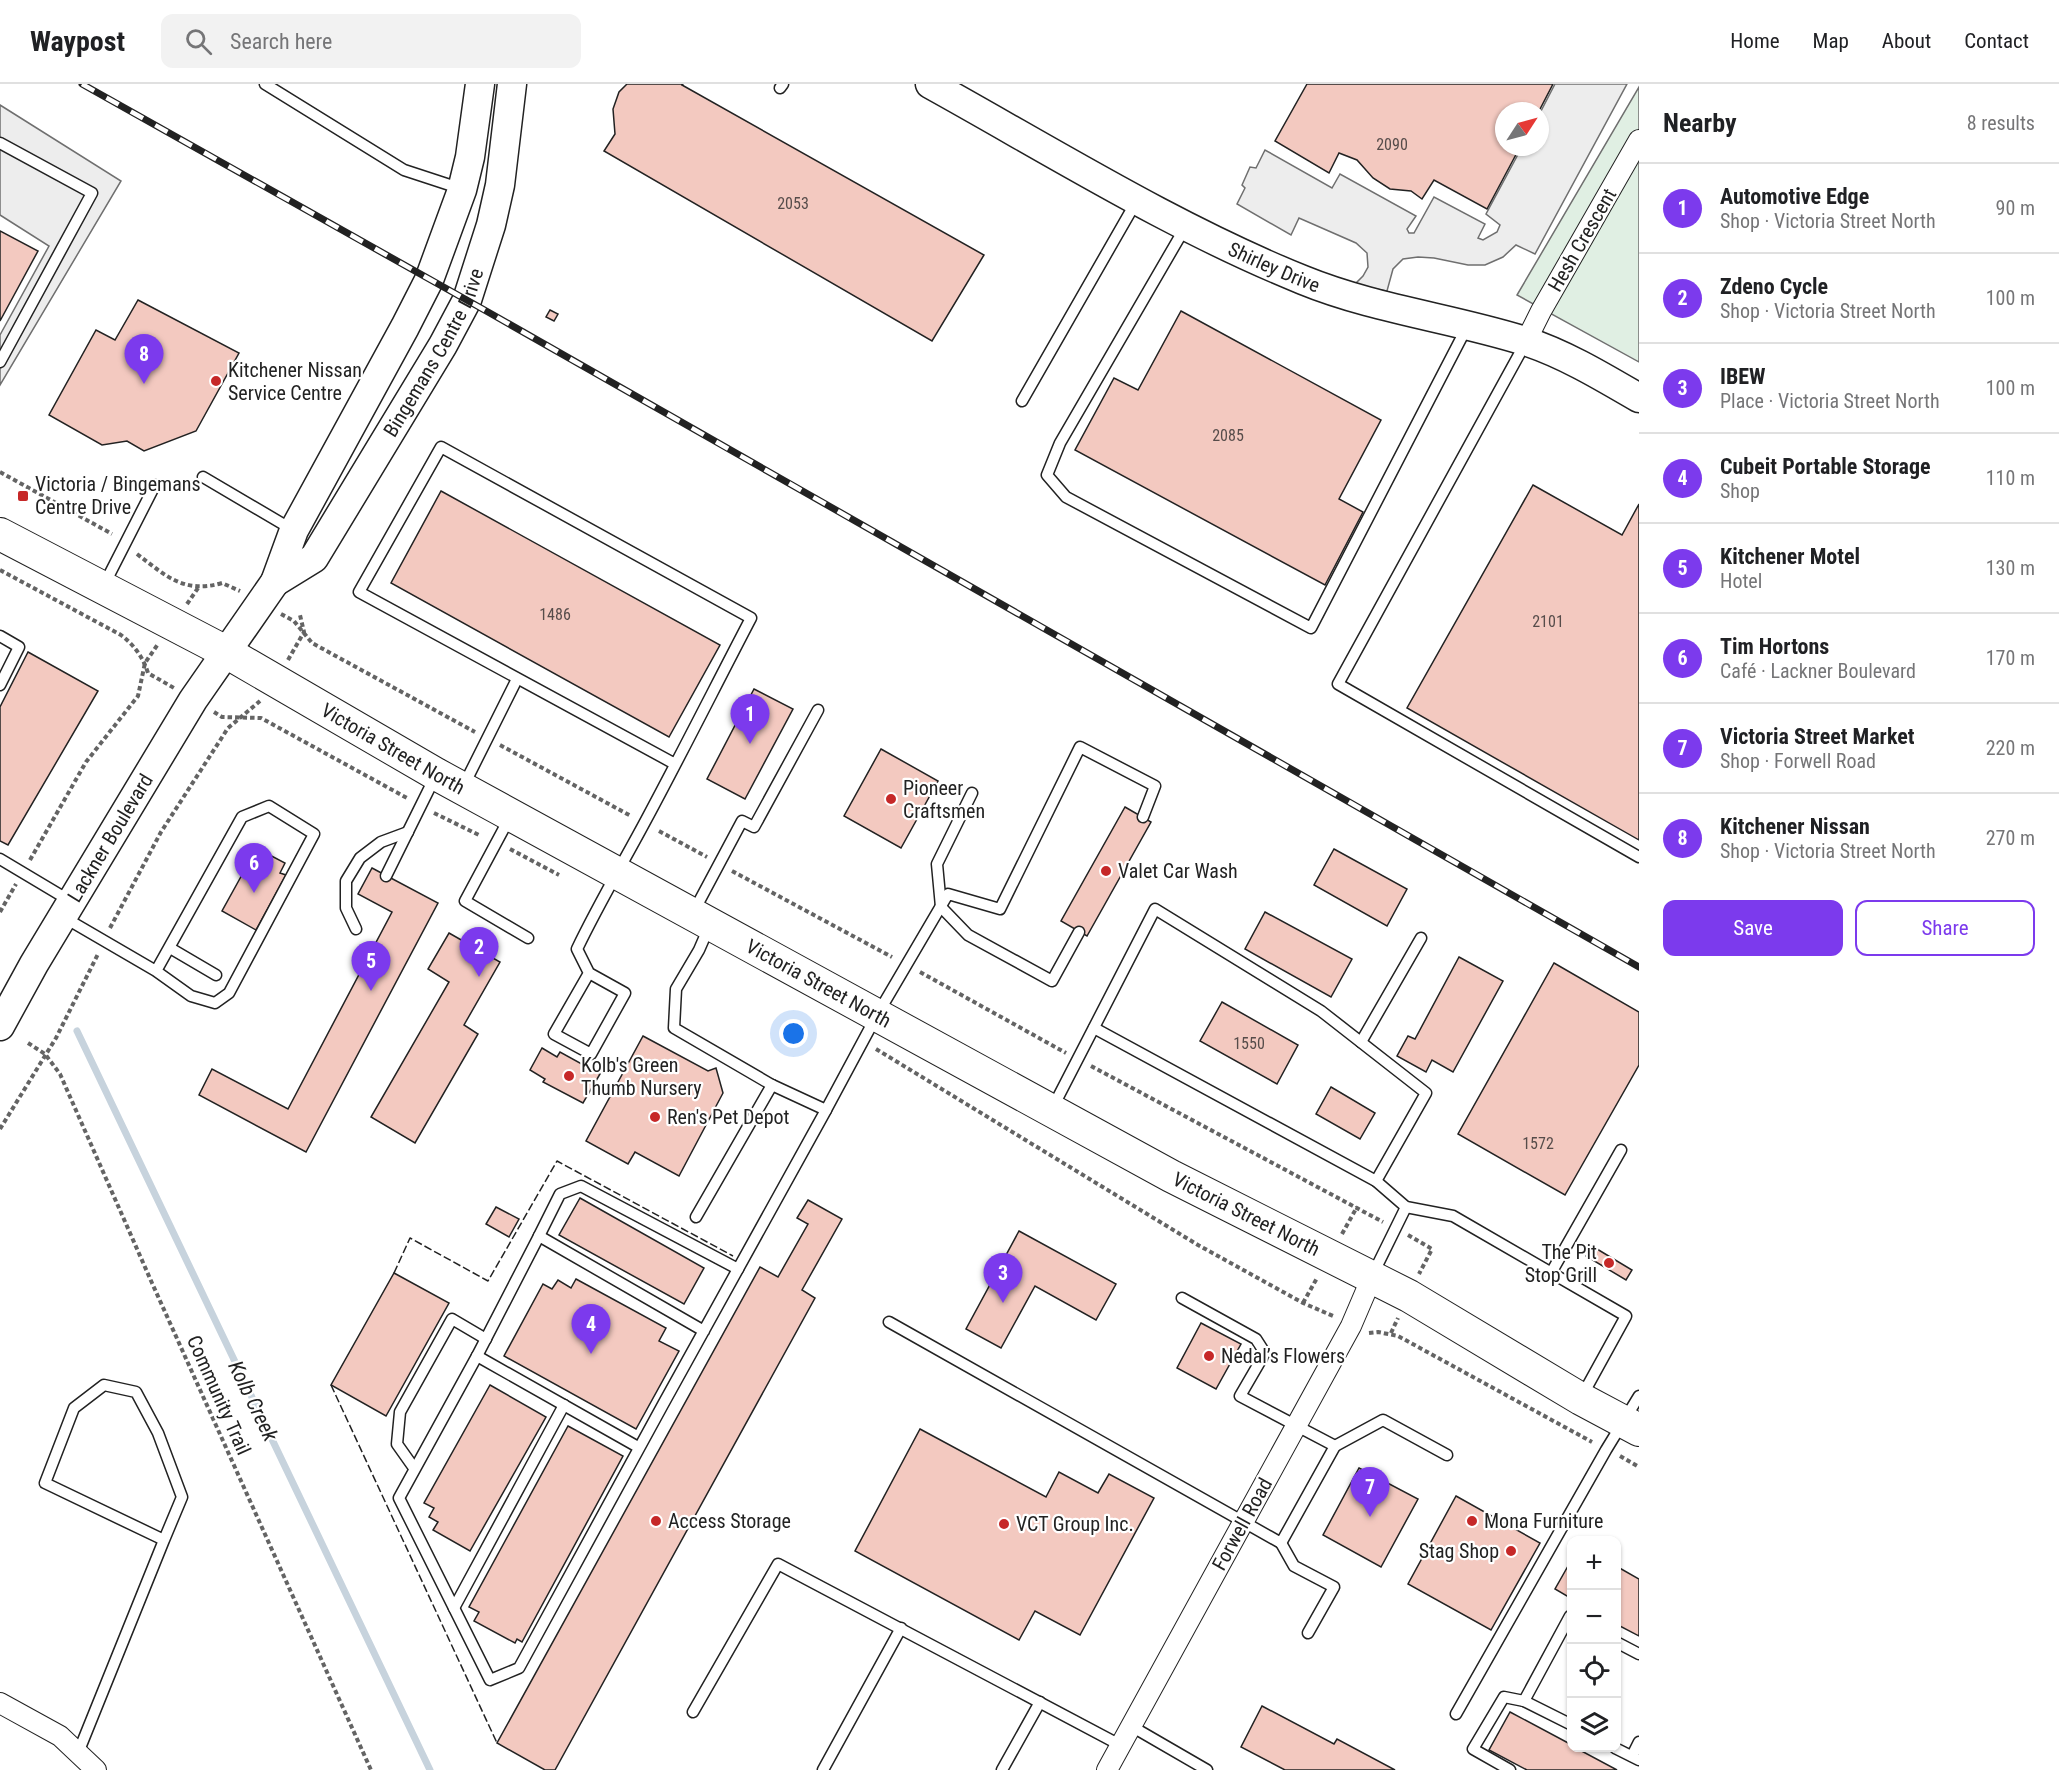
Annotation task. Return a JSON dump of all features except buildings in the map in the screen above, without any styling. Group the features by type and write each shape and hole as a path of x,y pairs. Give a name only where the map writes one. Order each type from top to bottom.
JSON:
{"main road":[{"name":"Bingemans Centre Drive","path":"226,652 275,582 294,530 429,280 462,190 470,157 480,84"},
{"name":"Bingemans Centre Drive","path":"275,582 314,558 443,345 466,300 491,225 500,184 513,84"},
{"name":"Shirley Drive","path":"930,84 1186,226 1304,280 1402,310 1526,341 1556,354 1639,398"},
{"name":"Victoria Street North","path":"0,534 226,652 450,781 1171,1176 1409,1296 1581,1399 1631,1426"},
{"name":"Lackner Boulevard","path":"0,1026 67,909 193,700 226,652"}],"street":[{"name":"Hesh Crescent","path":"1526,341 1639,140"},
{"name":"Forwell Road","path":"1107,1770 1351,1326 1372,1277"},
{"path":"0,1703 60,1736 96,1770"}],"lane":[{"path":"265,84 404,170 462,190"},
{"path":"0,143 92,193 0,362"},
{"path":"1022,401 1138,199"},
{"path":"1186,226 1060,443 1047,475 1066,497 1311,628 1467,327"},
{"path":"1526,341 1338,684 1639,857"},
{"path":"589,973 554,1034 591,1054 626,993 589,973 577,949 616,872 675,764 752,618 441,447 359,592 675,764"},
{"path":"203,477 294,530"},
{"path":"102,588 154,486"},
{"path":"0,636 19,646 0,685"},
{"path":"386,876 408,832 450,781 517,679"},
{"path":"818,711 754,828 742,821 701,919 699,950 676,990 674,1028 772,1085 826,1110"},
{"path":"738,1269 581,1185 560,1194 477,1356 399,1498 490,1680 519,1668 638,1446 704,1331 878,1015 948,894 1000,909 1080,747 1155,786 1143,817"},
{"path":"972,794 937,864 941,907 968,935 1052,981 1079,932"},
{"path":"0,859 23,872 67,909 191,996 214,1003 229,993 314,834 269,806 242,817 156,971"},
{"path":"511,814 465,901 528,938"},
{"path":"356,928 346,908 346,881 360,858 381,842 408,832"},
{"path":"1051,1110 1155,909 1321,1011 1426,1093 1376,1181"},
{"path":"1361,1042 1421,938"},
{"path":"170,948 216,975"},
{"path":"1094,1028 1376,1181 1406,1207 1453,1216 1626,1316 1581,1399"},
{"path":"696,1218 772,1085"},
{"path":"1551,1273 1621,1150"},
{"path":"1372,1277 1406,1207"},
{"path":"538,1236 704,1331"},
{"path":"1182,1298 1256,1339 1265,1353 1240,1396 1335,1446"},
{"path":"414,1468 397,1444 400,1412 452,1319 486,1339"},
{"path":"889,1323 1281,1543 1294,1566 1334,1587 1308,1633"},
{"path":"477,1356 638,1446"},
{"path":"78,1753 182,1497 158,1433 135,1392 104,1385 74,1408 45,1483 164,1540"},
{"path":"1456,1714 1606,1450 1631,1426 1639,1395"},
{"path":"454,1608 564,1405"},
{"path":"1281,1543 1335,1446 1383,1420 1447,1455"},
{"path":"693,1712 778,1564 1120,1745"},
{"path":"1524,1701 1567,1622"},
{"path":"823,1770 901,1628"},
{"path":"1621,1644 1639,1654"},
{"path":"1510,1770 1473,1749 1504,1697 1524,1701 1567,1722"},
{"path":"1002,1770 1040,1702"},
{"path":"1131,1726 1207,1770"},
{"path":"1621,1751 1636,1758 1639,1742"}],"path":[{"path":"0,472 109,531 168,576 190,587 207,588 222,583 228,585"},
{"path":"0,570 121,635 146,661 148,673"},
{"path":"195,592 199,587"},
{"path":"299,643 304,632 300,615"},
{"path":"294,621 312,643 458,723"},
{"path":"0,912 86,762 138,696 146,661"},
{"path":"228,728 257,705"},
{"name":"Victoria Street North","path":"222,717 261,718 395,792"},
{"path":"501,745 619,809"},
{"name":"Victoria Street North","path":"440,816 474,833"},
{"path":"658,830 699,852"},
{"path":"509,849 561,876"},
{"path":"733,871 887,954"},
{"path":"929,977 1059,1049"},
{"name":"Community Trail","path":"28,1042 45,1054 60,1074 371,1770"},
{"name":"Victoria Street North","path":"892,1059 1198,1245 1303,1303 1325,1312"},
{"path":"1094,1068 1368,1214"},
{"path":"1349,1222 1357,1207"},
{"path":"1421,1242 1432,1249 1425,1263"},
{"path":"1303,1303 1311,1289"},
{"path":"1390,1334 1395,1323"},
{"path":"1366,1333 1398,1336 1639,1467"}],"green space":[{"path":"1639,87 1639,362 1517,295"}],"shaded area":[{"path":"1555,84 1627,84 1535,254 1516,245 1503,257 1485,265 1468,265 1434,258 1403,259 1393,269 1387,291 1354,285 1368,267 1367,253 1356,243 1299,218 1291,235 1237,204 1245,188 1242,185 1250,167 1256,168 1265,150 1332,188 1340,174 1416,216 1407,229 1409,233 1414,233 1434,197 1485,224 1478,238 1483,240 1497,232 1500,225 1486,214 1517,156 1549,156 1549,102 1546,102"},
{"path":"0,105 121,181 0,385 0,335 49,246 0,215"}],"waterway":[{"name":"Kolb Creek","path":"77,1031 430,1770"}],"railway":[{"path":"82,84 488,312 1639,967"}],"fence":[{"path":"394,1273 410,1238 488,1281 557,1161 733,1256"},
{"path":"331,1385 497,1743"}],"place":[{"name":"Kitchener Nissan Service Centre","path":"216,381"},
{"name":"Kitchener Nissan","path":"144,384"},
{"name":"Victoria / Bingemans Centre Drive","path":"23,496"},
{"name":"Automotive Edge","path":"750,744"},
{"name":"Pioneer Craftsmen","path":"891,799"},
{"name":"Valet Car Wash","path":"1106,871"},
{"name":"Tim Hortons","path":"254,893"},
{"name":"Zdeno Cycle","path":"479,977"},
{"name":"Kitchener Motel","path":"371,991"},
{"name":"Kolb's Green Thumb Nursery","path":"569,1076"},
{"name":"Ren's Pet Depot","path":"655,1117"},
{"name":"The Pit Stop Grill","path":"1609,1263"},
{"name":"IBEW","path":"1003,1303"},
{"name":"Cubeit Portable Storage","path":"591,1354"},
{"name":"Nedal’s Flowers","path":"1209,1356"},
{"name":"Victoria Street Market","path":"1370,1517"},
{"name":"Access Storage","path":"656,1521"},
{"name":"Mona Furniture","path":"1472,1521"},
{"name":"VCT Group Inc.","path":"1004,1524"},
{"name":"Stag Shop","path":"1511,1551"}]}
